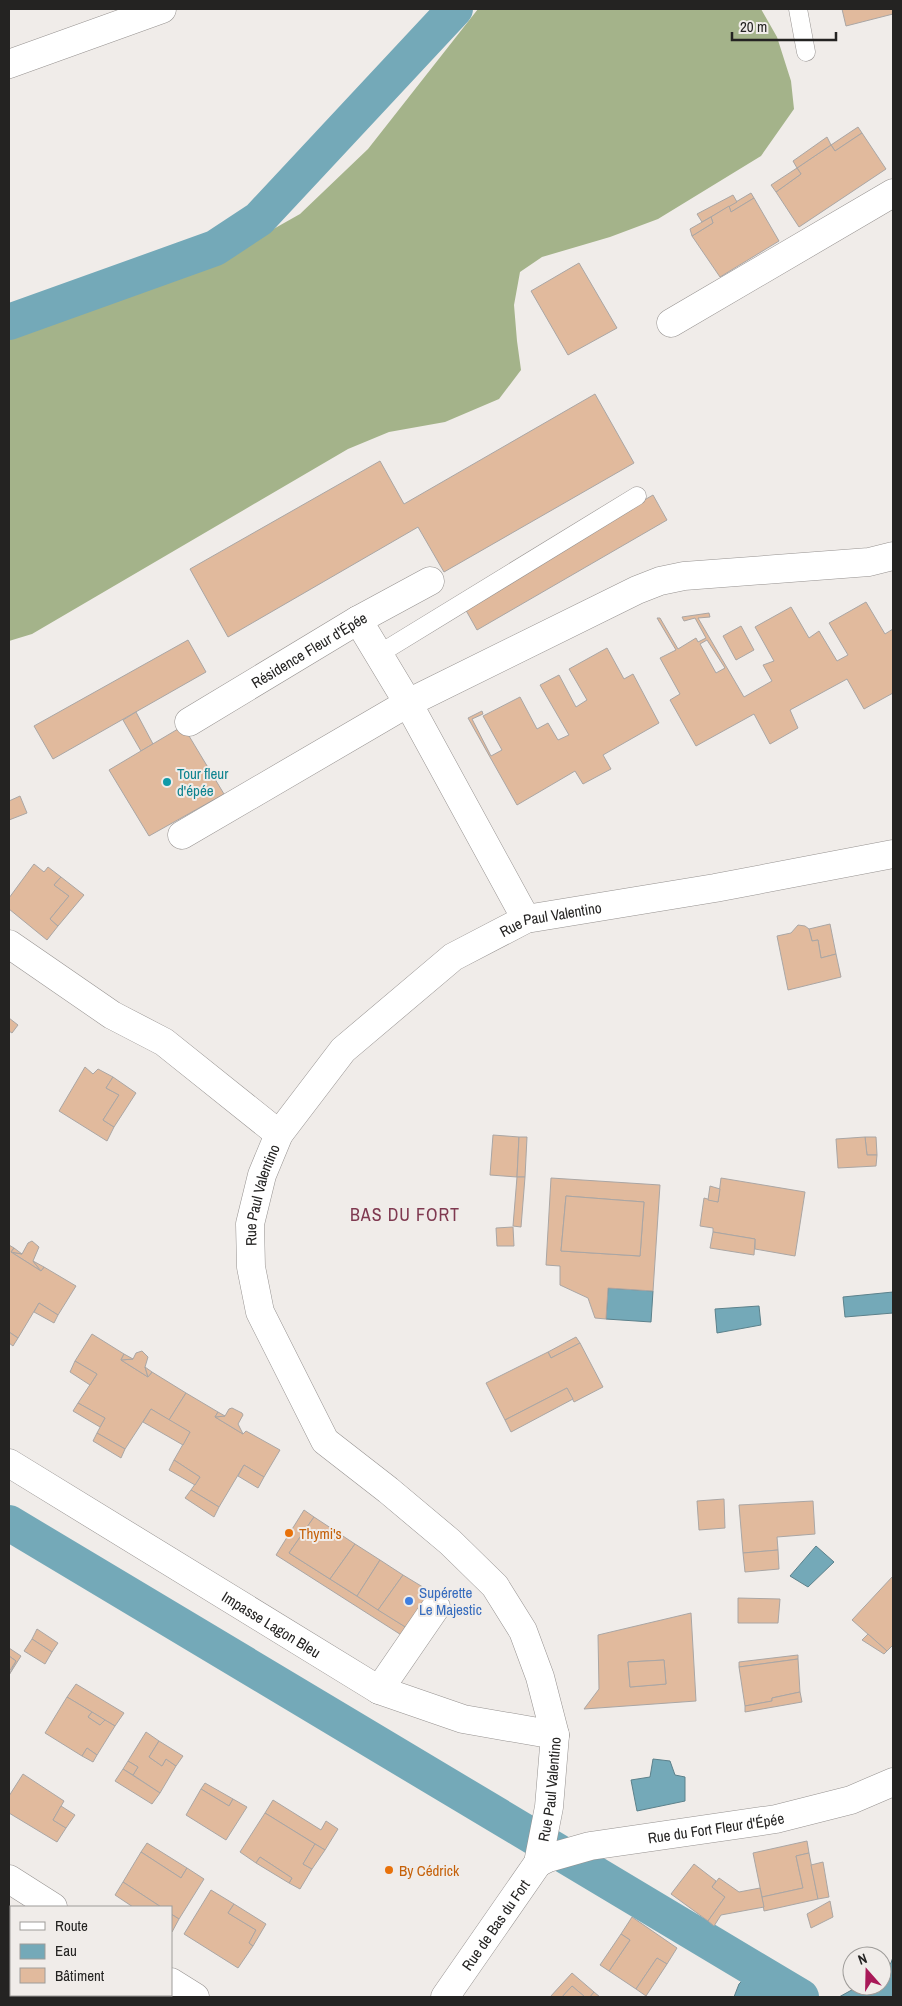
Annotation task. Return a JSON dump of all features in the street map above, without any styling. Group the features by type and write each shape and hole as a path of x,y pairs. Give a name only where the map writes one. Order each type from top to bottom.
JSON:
{"street":[{"path":"9,64 162,9"},
{"path":"671,323 893,193"},
{"path":"182,835 408,703 637,590 660,581 684,576 869,562 893,556"},
{"name":"Résidence Fleur d'Épée","path":"189,722 358,620 430,581"},
{"path":"358,620 408,703 526,919"},
{"name":"Rue Paul Valentino","path":"542,1858 549,1807 555,1735 540,1677 523,1631 495,1586 450,1542 326,1441 260,1312 251,1267 250,1224 262,1176 279,1134 343,1050 453,957 526,919 715,888 893,854"},
{"path":"9,944 112,1015 164,1042 279,1134"},
{"name":"Impasse Lagon Bleu","path":"9,1463 379,1690 463,1719 555,1735"},
{"path":"379,1690 436,1607"},
{"name":"Rue du Fort Fleur d'Épée","path":"542,1858 590,1846 776,1819 851,1800 893,1782"},
{"name":"Rue de Bas du Fort","path":"445,1997 542,1858"},
{"path":"9,1879 52,1906"},
{"path":"172,1983 195,1997"}],"lane":[{"path":"798,9 806,52"},
{"path":"379,654 637,496"}],"green space":[{"path":"478,9 761,9 777,37 791,81 794,109 761,156 658,219 610,237 542,257 520,272 514,305 521,370 499,399 445,422 389,432 348,449 32,634 9,641 9,328 245,245 300,214 368,149"}],"water":[{"path":"608,1288 653,1291 651,1322 606,1319"},
{"path":"893,1292 893,1313 845,1317 843,1297"},
{"path":"759,1306 761,1325 717,1333 715,1309"},
{"path":"816,1546 834,1562 808,1587 790,1576"},
{"path":"653,1759 670,1761 675,1775 685,1777 685,1801 637,1811 631,1780 650,1777"},
{"path":"893,1957 893,1997 839,1997 842,1995 892,1996"},
{"path":"760,1972 799,1997 734,1997 739,1984 749,1974"}],"building":[{"path":"842,9 893,9 893,14 846,26"},
{"path":"858,127 862,133 835,151 831,145"},
{"path":"862,133 886,169 799,227 776,192 801,174 797,168 831,145 835,151"},
{"path":"827,137 831,145 797,168 793,161"},
{"path":"797,168 801,174 776,192 771,185"},
{"path":"751,193 754,198 731,212 729,206"},
{"path":"733,195 737,202 702,222 697,214"},
{"path":"754,198 779,241 720,277 692,236 713,223 711,217 729,206 731,212"},
{"path":"711,217 713,223 692,236 690,229"},
{"path":"579,263 617,328 568,355 531,291"},
{"path":"595,394 634,463 444,572 418,527 228,637 190,569 380,461 404,504"},
{"path":"653,495 667,520 477,630 463,605"},
{"path":"866,602 885,634 893,629 893,693 864,709 847,679 790,710 798,728 770,744 754,714 696,746 670,700 680,694 660,658 676,650 657,618 660,618 678,649 696,638 698,642 706,638 695,618 684,621 682,617 709,613 710,617 698,618 744,697 772,681 763,665 774,661 755,627 791,607 809,638 819,631 837,661 848,655 829,623","holes":["707,640 725,668 716,673 700,644"]},
{"path":"741,626 754,650 736,660 723,636"},
{"path":"188,640 206,672 53,759 34,726"},
{"path":"607,648 624,679 633,674 659,723 603,755 611,769 583,784 575,771 517,805 468,718 482,711 483,714 472,719 491,756 502,750 483,716 520,697 537,729 548,723 558,740 569,735 540,685 559,675 576,707 587,700 569,669"},
{"path":"136,712 153,744 141,751 123,720"},
{"name":"Tour fleur d'épée","path":"183,726 224,794 149,836 109,770"},
{"path":"20,796 27,813 9,820 9,801"},
{"path":"34,864 44,872 48,867 61,877 54,885 69,896 50,919 58,926 47,940 9,909 9,898"},
{"path":"61,877 84,895 58,926 50,919 69,896 54,885"},
{"path":"830,924 836,954 821,958 818,940 812,941 809,929"},
{"path":"798,925 809,929 812,941 818,940 821,958 836,954 841,977 788,990 777,936 791,933"},
{"path":"9,1018 18,1025 12,1033 9,1031"},
{"path":"85,1067 93,1074 98,1069 113,1077 106,1088 119,1095 103,1120 114,1127 107,1141 59,1111"},
{"path":"113,1077 136,1093 114,1127 103,1120 119,1095 106,1088"},
{"path":"493,1135 519,1137 517,1177 490,1175"},
{"path":"519,1137 527,1137 525,1177 517,1177"},
{"path":"865,1137 876,1137 877,1155 867,1155"},
{"path":"865,1137 867,1155 877,1155 876,1166 838,1168 836,1139"},
{"path":"517,1177 525,1177 521,1227 513,1226"},
{"path":"551,1178 660,1185 653,1291 608,1288 606,1319 595,1318 588,1298 560,1285 560,1266 546,1265","holes":["566,1196 644,1202 640,1256 561,1251"]},
{"path":"721,1178 805,1192 795,1256 755,1249 755,1239 713,1232 713,1228 700,1226 704,1198 718,1202"},
{"path":"710,1186 720,1189 718,1202 708,1200"},
{"path":"566,1196 644,1202 640,1256 561,1251"},
{"path":"513,1227 514,1246 497,1246 496,1228"},
{"path":"713,1232 755,1239 754,1255 710,1248"},
{"path":"32,1241 39,1247 33,1261 41,1271 11,1252 22,1254 28,1243"},
{"path":"9,1245 14,1248 11,1252 41,1271 44,1267 76,1286 58,1315 39,1303 18,1338 9,1332"},
{"path":"14,1248 22,1254 11,1252"},
{"path":"33,1261 44,1267 41,1271"},
{"path":"39,1303 58,1315 54,1323 34,1312"},
{"path":"9,1332 18,1338 13,1346 9,1343"},
{"path":"92,1334 124,1354 121,1360 148,1377 152,1372 186,1393 169,1420 151,1409 125,1449 97,1433 105,1418 78,1403 97,1374 75,1361"},
{"path":"576,1337 580,1343 551,1358 548,1352"},
{"path":"580,1343 603,1387 574,1402 567,1388 505,1420 486,1383 548,1352 551,1358"},
{"path":"142,1351 148,1357 145,1367 148,1377 121,1360 133,1359 136,1353"},
{"path":"124,1354 133,1359 121,1360"},
{"path":"75,1361 97,1374 90,1385 70,1372"},
{"path":"145,1367 152,1372 148,1377"},
{"path":"567,1388 573,1399 511,1432 505,1420"},
{"path":"186,1393 218,1412 215,1417 243,1434 246,1431 280,1450 264,1477 244,1465 219,1507 191,1490 200,1477 174,1460 190,1432 169,1420"},
{"path":"78,1403 105,1418 100,1427 73,1411"},
{"path":"232,1408 243,1415 238,1424 243,1434 215,1417 225,1416 229,1409"},
{"path":"151,1409 190,1432 183,1445 143,1422"},
{"path":"218,1412 225,1416 215,1417"},
{"path":"97,1433 125,1449 121,1458 93,1441"},
{"path":"174,1460 200,1477 195,1485 169,1470"},
{"path":"244,1465 264,1477 258,1488 238,1476"},
{"path":"191,1490 219,1507 214,1517 185,1498"},
{"path":"724,1499 725,1528 699,1530 697,1501"},
{"path":"813,1501 815,1534 777,1537 778,1550 743,1553 739,1505"},
{"path":"304,1510 314,1517 289,1553 407,1628 431,1592 434,1595 406,1638 276,1555"},
{"path":"314,1517 355,1544 330,1579 289,1553"},
{"path":"355,1544 380,1560 357,1596 330,1579"},
{"path":"778,1550 779,1569 745,1572 743,1553"},
{"path":"380,1560 403,1575 378,1610 357,1596"},
{"path":"403,1575 431,1592 407,1628 378,1610"},
{"path":"893,1576 893,1645 887,1651 852,1620"},
{"path":"738,1598 780,1599 778,1623 738,1623"},
{"path":"691,1613 696,1701 584,1709 599,1689 598,1635","holes":["664,1660 666,1684 630,1687 628,1662"]},
{"path":"37,1629 58,1643 52,1652 32,1639"},
{"path":"868,1634 887,1651 884,1654 862,1640"},
{"path":"32,1639 52,1652 45,1664 24,1651"},
{"path":"9,1648 21,1656 9,1675 16,1661 9,1656"},
{"path":"798,1655 798,1659 739,1667 739,1662"},
{"path":"9,1656 16,1661 9,1672"},
{"path":"798,1659 800,1692 772,1698 772,1701 745,1706 739,1667"},
{"path":"664,1660 666,1684 630,1687 628,1662"},
{"path":"76,1684 124,1713 115,1726 67,1697"},
{"path":"800,1692 802,1702 745,1712 745,1706 772,1701 772,1698"},
{"path":"67,1697 92,1712 88,1717 100,1725 105,1720 115,1726 97,1755 87,1748 82,1756 45,1733"},
{"path":"92,1712 105,1720 100,1725 88,1717"},
{"path":"146,1732 159,1741 149,1757 162,1766 166,1759 176,1766 160,1793 133,1775 138,1767 128,1761"},
{"path":"159,1741 183,1756 176,1766 166,1759 162,1766 149,1757"},
{"path":"87,1748 97,1755 93,1762 82,1756"},
{"path":"128,1761 138,1767 133,1775 123,1769"},
{"path":"123,1769 160,1793 152,1804 115,1781"},
{"path":"23,1774 64,1801 53,1820 66,1828 57,1842 9,1813 9,1796"},
{"path":"205,1783 233,1799 229,1806 201,1789"},
{"path":"201,1789 229,1806 233,1799 247,1807 226,1840 186,1815"},
{"path":"273,1800 321,1830 326,1821 338,1829 325,1850 265,1813"},
{"path":"61,1806 75,1815 66,1828 53,1820"},
{"path":"265,1813 315,1844 303,1864 312,1869 300,1889 289,1883 292,1878 260,1857 256,1863 240,1852"},
{"path":"807,1841 809,1853 796,1856 803,1888 762,1897 753,1853"},
{"path":"147,1843 187,1868 181,1878 141,1852"},
{"path":"315,1844 325,1850 312,1869 303,1864"},
{"path":"141,1852 181,1878 187,1868 204,1879 179,1919 172,1915 172,1906 159,1906 123,1882"},
{"path":"809,1853 818,1899 764,1911 762,1897 803,1888 796,1856"},
{"path":"260,1857 292,1878 289,1883 256,1863"},
{"path":"823,1862 829,1897 818,1899 811,1865"},
{"path":"694,1864 716,1881 712,1887 725,1897 708,1921 671,1894"},
{"path":"719,1878 739,1892 760,1888 764,1907 721,1915 714,1926 708,1921 725,1897 712,1887"},
{"path":"123,1882 159,1906 132,1906 115,1895"},
{"path":"211,1890 234,1904 228,1913 256,1930 249,1943 253,1946 238,1968 184,1934"},
{"path":"830,1901 833,1917 811,1928 807,1914"},
{"path":"234,1904 266,1924 253,1946 249,1943 256,1930 228,1913"},
{"path":"172,1915 179,1919 172,1932"},
{"path":"632,1917 677,1948 667,1964 657,1958 636,1989 609,1971 630,1940 621,1934"},
{"path":"621,1934 630,1940 609,1971 600,1965"},
{"path":"657,1958 667,1964 646,1996 636,1989"},
{"path":"572,1973 594,1992 590,1997 585,1997 572,1986 562,1997 550,1997"},
{"path":"572,1986 585,1997 562,1997"},
{"path":"594,1992 600,1997 590,1997"},
{"path":"104,1996 127,1997 105,1997"}],"waterway":[{"path":"9,322 215,248 259,219 455,9"},
{"path":"9,1523 801,1997"}],"place":[{"name":"Tour fleur d'épée","path":"167,782"},
{"name":"Thymi's","path":"289,1533"},
{"name":"Supérette Le Majestic","path":"409,1601"},
{"name":"By Cédrick","path":"389,1870"}],"district":[{"name":"BAS DU FORT","path":"405,1214"}]}
